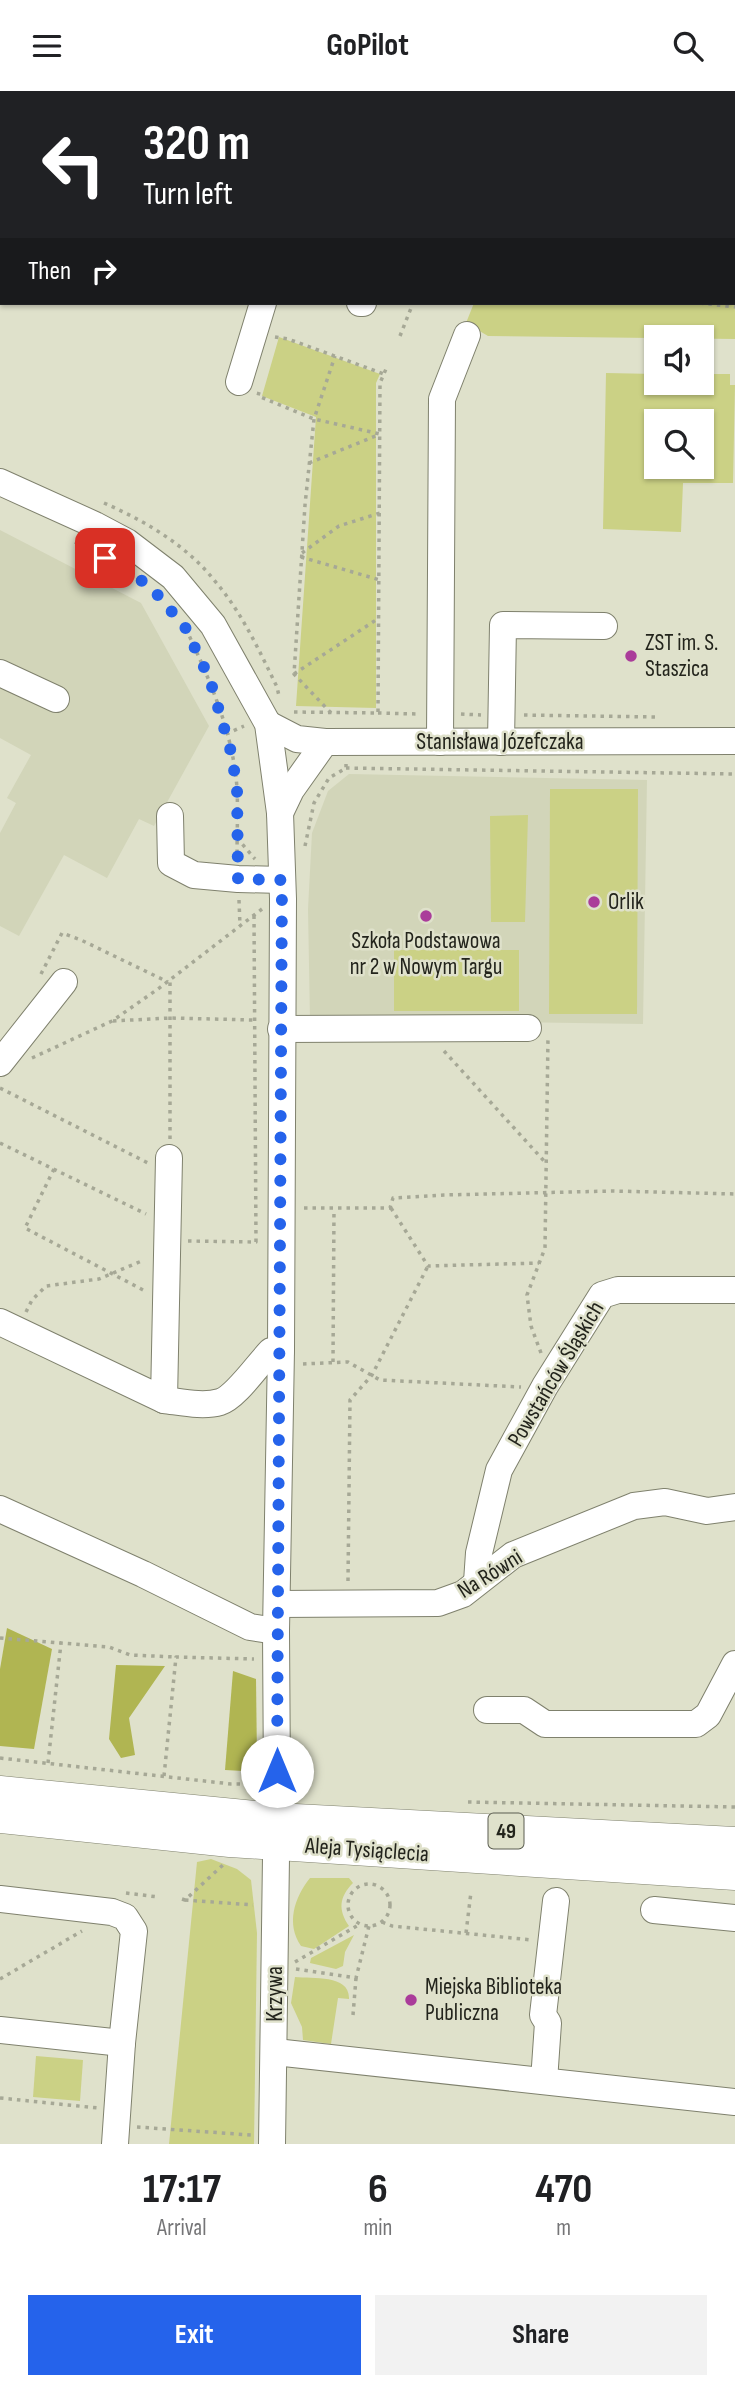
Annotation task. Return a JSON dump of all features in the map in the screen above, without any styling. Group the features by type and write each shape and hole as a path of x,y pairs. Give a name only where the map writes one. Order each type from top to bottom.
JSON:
{"main road":[{"name":"Aleja Tysiąclecia","path":"0,1792 276,1831 735,1874"},
{"name":"Aleja Tysiąclecia","path":"0,1817 181,1837 276,1831 735,1843"}],"street":[{"path":"250,383 262,305"},
{"path":"440,742 442,400 467,335"},
{"path":"0,482 127,542 173,577 213,625 275,718"},
{"path":"501,742 503,625 604,626"},
{"path":"0,673 56,699"},
{"name":"Stanisława Józefczaka","path":"275,718 297,739 325,742 735,741"},
{"name":"Krzywa","path":"266,2140 275,2052 276,1831 262,1781 276,1631 290,1357 281,1029 282,889 275,718"},
{"path":"280,813 291,790 325,742"},
{"path":"170,816 171,863 194,875 238,879 282,889"},
{"path":"0,1063 64,982"},
{"path":"281,1029 538,1028"},
{"path":"164,1400 169,1166"},
{"name":"Powstańców Śląskich","path":"477,1581 479,1553 499,1470 545,1386 602,1295 618,1290 735,1290"},
{"path":"9,1326 164,1400 201,1404 219,1402 230,1397 271,1351 290,1357"},
{"name":"Na Równi","path":"277,1604 438,1603 463,1594 513,1555 634,1506 665,1502 707,1511 735,1507"},
{"path":"0,1509 143,1574 250,1627 276,1631"},
{"path":"487,1710 524,1710 545,1724 696,1724 708,1715 735,1664"},
{"path":"0,1899 112,1912 125,1917 134,1931 116,2127"},
{"path":"544,2081 548,2022 543,2015 556,1901"},
{"path":"654,1910 735,1918"},
{"path":"0,2030 122,2043"},
{"path":"275,2052 735,2102"}],"path":[{"path":"400,336 412,305"},
{"path":"272,348 275,335 385,371 380,383 378,713"},
{"path":"331,713 294,674 301,555 314,419 335,356"},
{"path":"250,383 258,396 314,419 380,434"},
{"path":"309,463 380,434"},
{"path":"96,499 156,530 186,552 214,580 246,627 277,687 280,700"},
{"path":"301,555 339,526 380,513"},
{"path":"73,541 127,572"},
{"path":"301,555 380,580"},
{"path":"294,674 380,618"},
{"path":"185,627 210,680 230,748 237,786 240,926"},
{"path":"275,718 331,713 660,717"},
{"path":"346,768 735,774"},
{"path":"31,1058 112,1021 254,916 267,905 268,899 282,889"},
{"path":"0,1143 145,1214 168,1239 256,1242 254,916"},
{"path":"0,1088 169,1166 170,980"},
{"path":"112,1021 170,1018 254,1020"},
{"path":"538,1028 547,1164 545,1248 527,1296 531,1326 544,1361"},
{"path":"424,1029 547,1164"},
{"path":"54,1169 25,1229 110,1275 166,1301"},
{"path":"428,1266 390,1208 393,1198 613,1191 735,1194"},
{"path":"298,1207 390,1208"},
{"path":"333,1362 334,1209"},
{"path":"9,1326 46,1286 110,1275 133,1266 168,1239"},
{"path":"428,1266 540,1263"},
{"path":"348,1581 350,1400 372,1375 428,1266"},
{"path":"290,1357 348,1362 380,1380 530,1387"},
{"path":"0,1637 109,1647 130,1655 262,1659 253,1652"},
{"path":"48,1763 61,1643"},
{"path":"164,1776 176,1657"},
{"path":"0,1758 164,1776 262,1781"},
{"path":"466,1802 735,1807"},
{"path":"382,1922 389,1911 388,1897 379,1887 366,1884 354,1891 348,1903 351,1917 360,1924 369,1926 382,1922 392,1926 551,1941"},
{"path":"466,1933 471,1892"},
{"path":"0,1979 139,1894"},
{"path":"185,1900 263,1905"},
{"path":"295,1962 360,1924"},
{"path":"354,2015 356,1978 369,1926"},
{"path":"294,1969 356,1978"},
{"path":"0,2098 116,2127 266,2140"}],"shaded area":[{"path":"0,530 141,603 209,726 154,826 139,819 107,878 64,855 19,936 0,926 0,833 16,803 7,798 31,755 0,738"},
{"path":"349,774 647,780 643,1024 310,1019 308,909 312,833 328,791"}],"green space":[{"path":"473,305 735,305 735,339 714,339 714,325 644,325 644,338 488,336 466,323"},
{"path":"279,337 380,374 376,383 376,708 296,706 316,417 262,396"},
{"path":"606,373 644,374 644,395 714,395 714,374 730,374 730,385 735,385 733,483 683,483 681,532 603,529"},
{"name":"Orlik","path":"550,789 638,789 637,1014 549,1014"},
{"path":"528,815 525,922 491,922 490,816"},
{"path":"394,950 519,950 519,1011 394,1011"},
{"path":"7,1628 52,1649 34,1749 0,1746 0,1669"},
{"path":"116,1665 165,1666 129,1718 135,1755 121,1758 109,1739"},
{"path":"233,1671 256,1679 257,1761 243,1771 225,1770"},
{"path":"211,1859 237,1869 251,1880 257,1933 254,2144 169,2144 197,1862"},
{"path":"310,1878 349,1878 353,1883 345,1893 342,1904 343,1915 349,1926 314,1949 301,1946 296,1938 293,1920 296,1903"},
{"path":"354,1935 345,1952 343,1966 336,1969 310,1963 311,1958"},
{"path":"295,1977 329,1979 344,1985 348,1991 349,1999 338,1998 331,2044 303,2040 302,2027 291,2003"},
{"path":"36,2056 83,2060 80,2101 33,2097"}],"place":[{"name":"ZST im. S. Staszica","path":"631,656"},
{"name":"Orlik","path":"594,902"},
{"name":"Szkoła Podstawowa nr 2 w Nowym Targu","path":"426,916"},
{"name":"Miejska Biblioteka Publiczna","path":"411,2000"}],"route":[{"path":"105,558 150,586 185,627 210,680 230,748 237,786 238,879 282,880 277,1771"}]}
